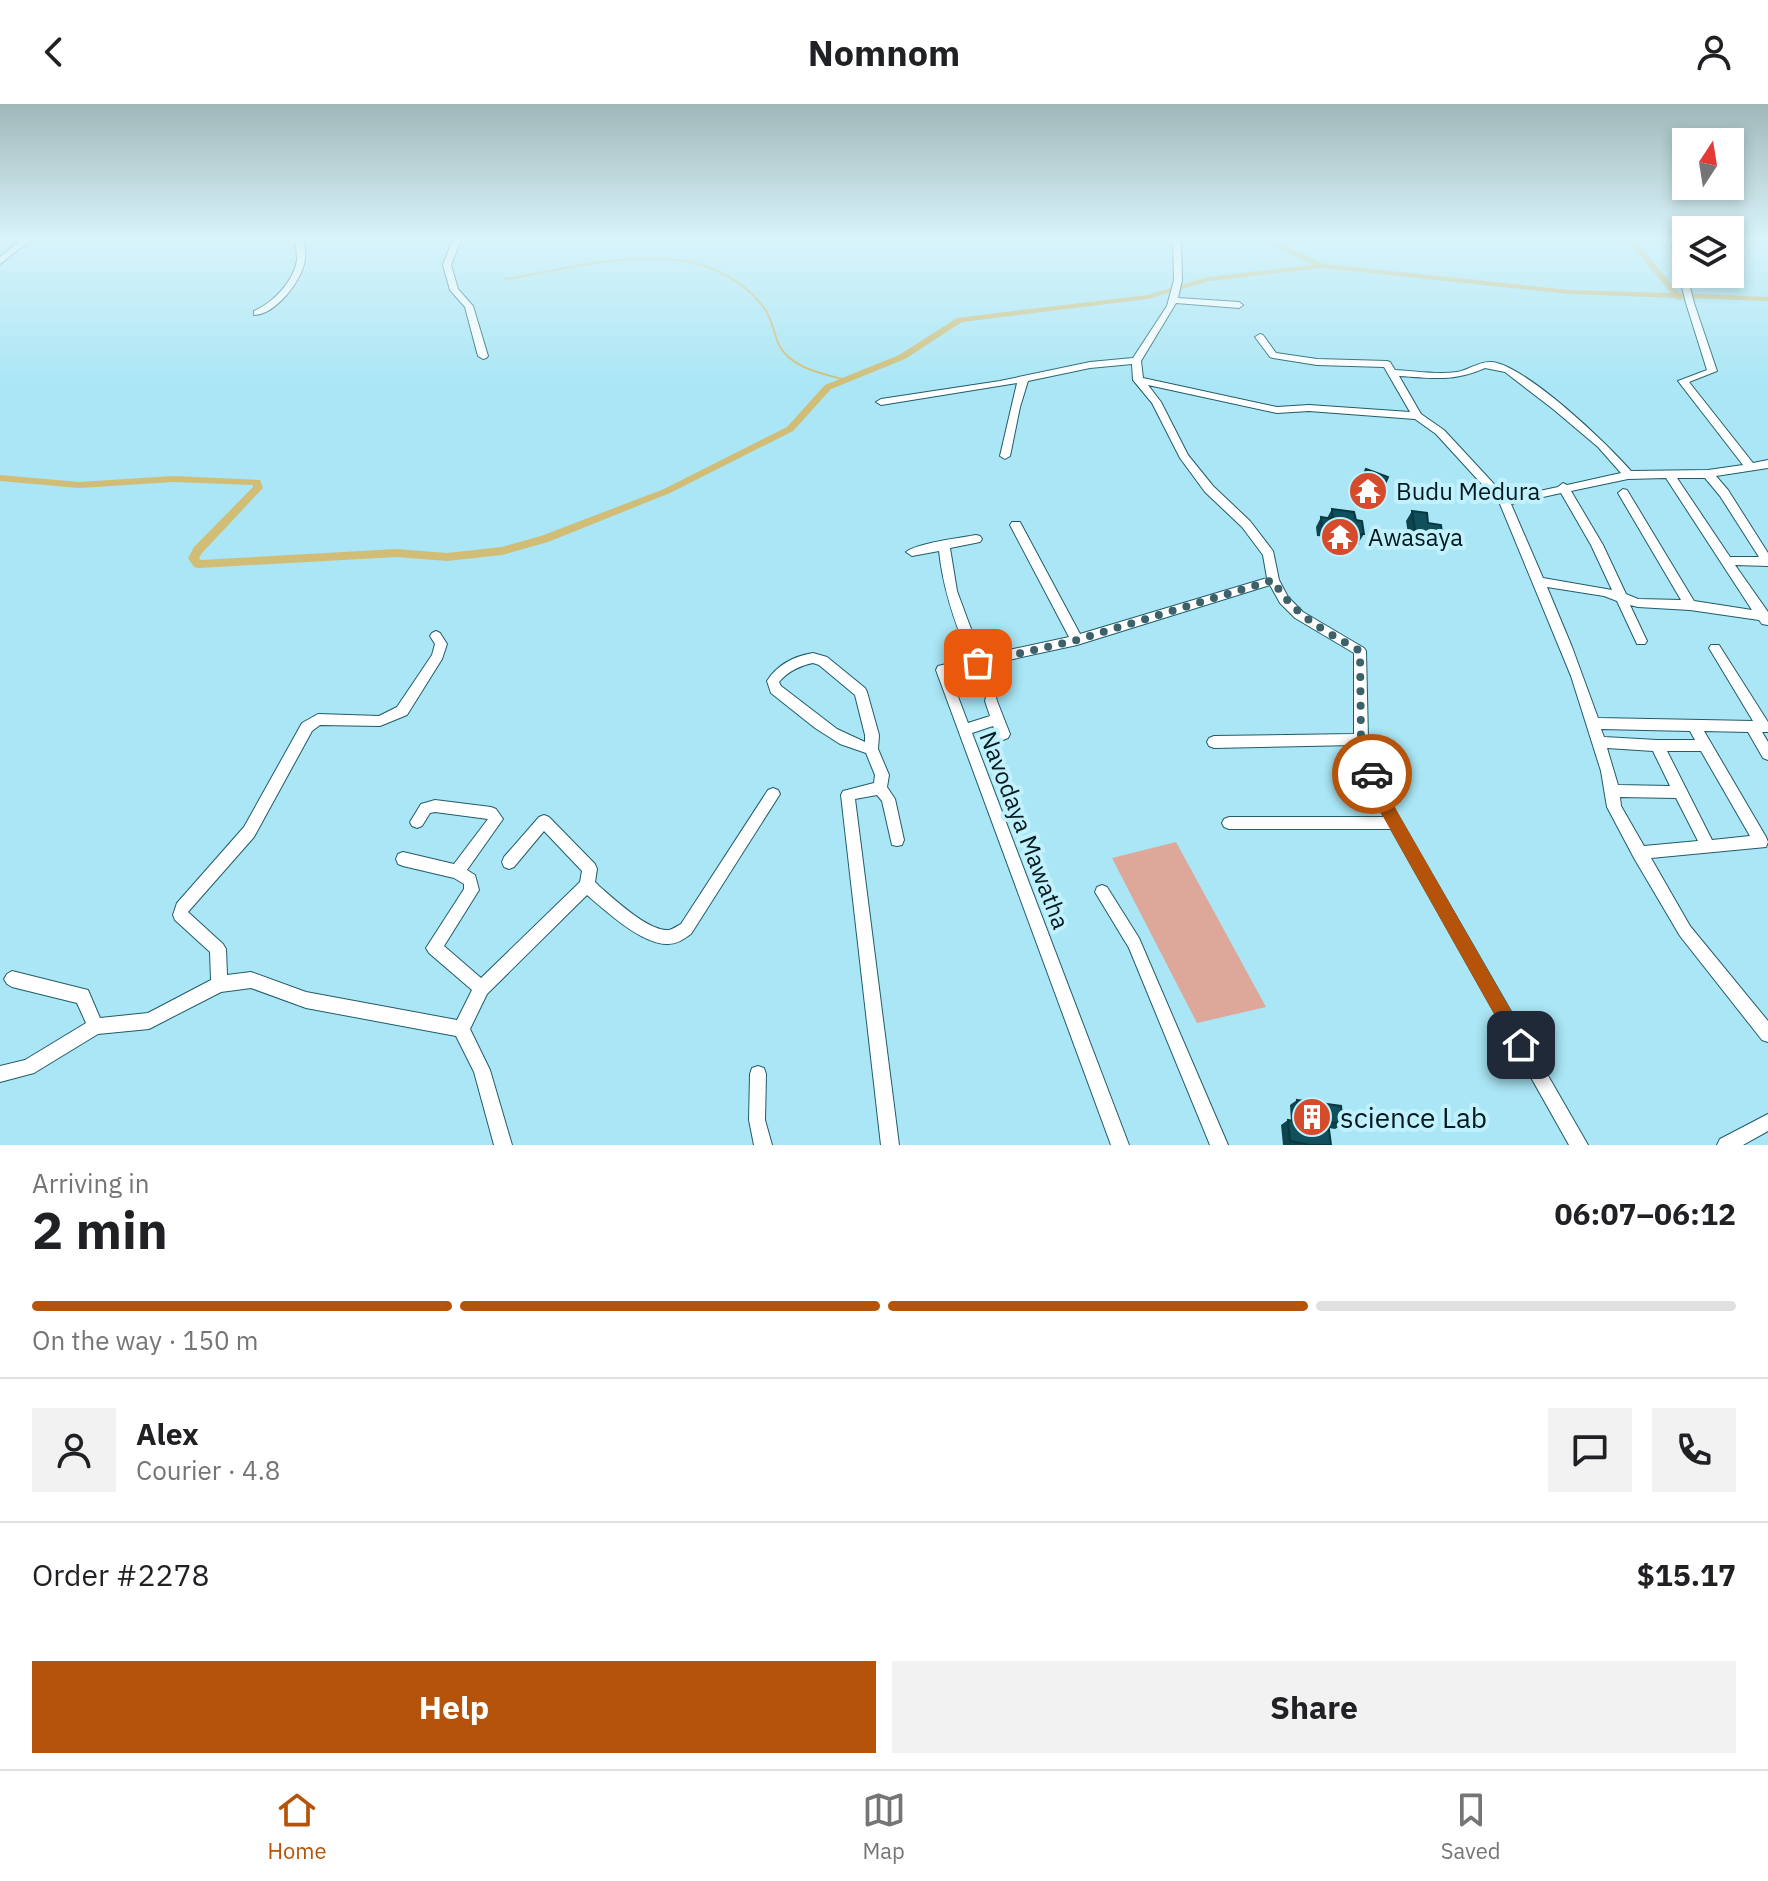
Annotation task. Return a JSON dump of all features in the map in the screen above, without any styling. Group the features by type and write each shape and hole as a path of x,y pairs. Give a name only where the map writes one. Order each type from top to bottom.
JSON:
{"street":[{"path":"257,313 273,305 285,288"},
{"path":"453,288 469,306 483,356"},
{"path":"1176,288 1172,300 1136,361 1135,372 1209,489 1246,524 1269,554 1273,580 1284,600 1299,615 1360,651 1361,739 1378,793 1579,1145"},
{"path":"1686,288 1712,371 1683,381 1762,468"},
{"path":"1172,300 1239,305"},
{"path":"1260,337 1273,355 1317,362 1387,364 1417,416 1440,432 1505,502 1564,635 1594,723 1613,791 1614,807 1685,931 1768,1034"},
{"path":"881,402 1090,365 1136,361"},
{"path":"1391,373 1457,375 1485,363 1496,365 1579,424 1607,449 1628,475"},
{"path":"1005,456 1013,410 1024,378"},
{"path":"1141,381 1277,410 1309,408 1417,416"},
{"path":"1505,502 1628,475 1708,474 1762,468"},
{"path":"1669,474 1766,620"},
{"path":"1708,474 1724,493 1768,562"},
{"path":"1563,487 1597,545 1641,641"},
{"path":"1623,493 1690,605"},
{"path":"1016,525 1077,640"},
{"path":"912,552 976,539"},
{"path":"944,545 946,574 954,606 978,663"},
{"path":"1727,561 1768,562"},
{"name":"Navodaya Mawatha","path":"1120,1145 1111,1114 942,670 1077,640 1273,580"},
{"path":"1538,581 1622,596 1638,603 1690,605 1766,620"},
{"path":"219,984 218,949 180,915 182,908 249,832 307,727 318,719 380,721 402,711 438,656 441,644 436,636"},
{"path":"1715,648 1761,727 1768,754"},
{"path":"871,749 860,747 813,718 775,689 773,681 779,673 802,660 813,658 823,661 861,692 872,735 871,749 882,775 880,788 888,799 897,840"},
{"path":"991,701 1003,734"},
{"path":"963,730 997,719"},
{"path":"1594,723 1761,727"},
{"path":"1639,853 1761,842 1694,726"},
{"path":"1214,742 1361,739"},
{"path":"1599,742 1705,745"},
{"path":"1657,746 1708,847"},
{"path":"880,788 848,795 890,1145"},
{"path":"1613,791 1678,792"},
{"path":"587,885 607,903 656,936 671,938 686,929 773,794"},
{"path":"417,822 426,808 435,806 491,813 496,819 457,872"},
{"path":"461,1029 481,988 587,885 590,869 544,821 509,862"},
{"path":"1229,823 1395,823"},
{"path":"403,859 457,872 470,880 472,890 434,948 481,988"},
{"path":"1102,892 1134,943 1219,1145"},
{"path":"12,979 82,996 96,1026"},
{"path":"0,1074 28,1067 96,1026 149,1021 219,984 251,980 306,1000 461,1029"},
{"path":"461,1029 482,1070 503,1145"},
{"path":"758,1074 757,1120 763,1145"},
{"path":"1726,1145 1768,1122"}],"shaded area":[{"path":"1176,842 1266,1007 1197,1023 1112,858"}],"building":[{"path":"1366,469 1388,477 1381,493 1359,485"},
{"path":"1332,509 1354,512 1356,520 1362,521 1364,534 1356,534 1358,543 1335,540 1333,527 1322,526 1321,517 1333,519"},
{"path":"1412,511 1427,513 1428,523 1441,525 1442,533 1430,531 1431,538 1416,536"},
{"path":"1297,1100 1341,1106 1343,1124 1328,1122 1331,1145 1290,1141 1288,1120 1299,1122"}],"waterway":[{"path":"743,288 762,305 779,345 790,359 806,368 842,379"},
{"path":"0,478 79,485 173,479 257,482 258,488 198,550 193,558 198,564 396,553 447,557 502,551 544,539 667,491 790,429 828,387 902,357 960,320 1148,297 1179,288"},
{"path":"1528,288 1677,296"},
{"path":"1670,288 1677,296"},
{"path":"1677,296 1768,299"}],"way so far":[{"path":"978,663 1077,640 1273,580 1284,600 1299,615 1360,651 1361,739 1372,774"}],"place":[{"name":"Budu Medura","path":"1368,491"},
{"name":"Awasaya","path":"1340,537"},
{"name":"science Lab","path":"1312,1117"}],"route":[{"path":"1372,774 1378,793 1521,1045"}]}
